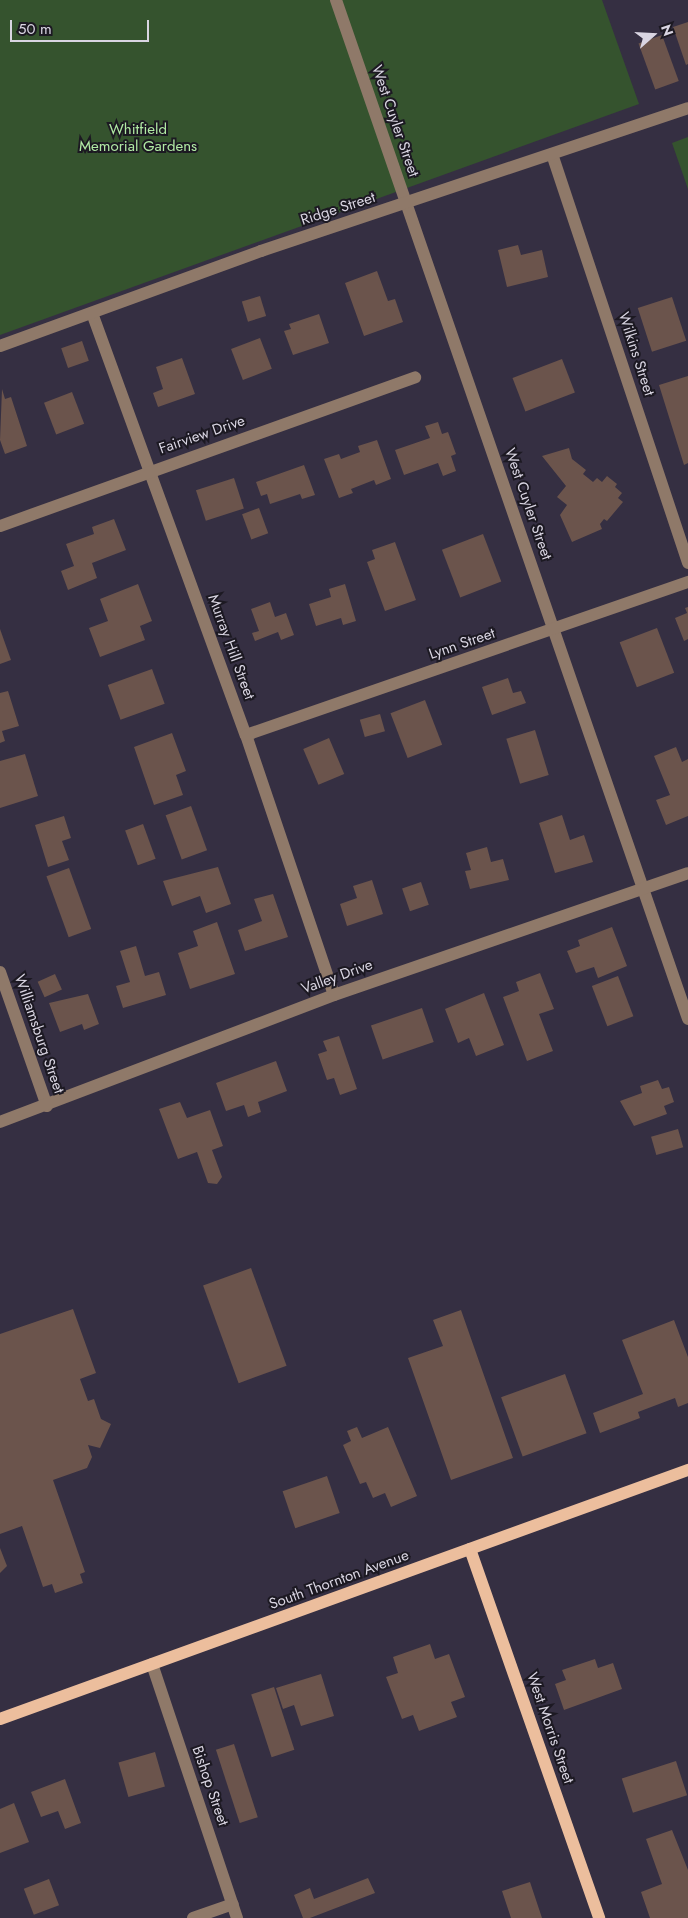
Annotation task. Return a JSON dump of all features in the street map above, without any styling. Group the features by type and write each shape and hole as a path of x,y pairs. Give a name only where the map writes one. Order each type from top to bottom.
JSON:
{"main road":[{"name":"South Thornton Avenue","path":"0,1719 688,1470"},
{"name":"West Morris Street","path":"470,1550 599,1918"}],"street":[{"name":"West Cuyler Street","path":"336,0 688,1019"},
{"name":"Ridge Street","path":"0,346 407,203 688,108"},
{"name":"Wilkins Street","path":"552,154 688,563"},
{"name":"Murray Hill Street","path":"92,313 246,736 334,995"},
{"name":"Fairview Drive","path":"0,526 149,470 415,377"},
{"name":"Lynn Street","path":"246,736 688,582"},
{"name":"Valley Drive","path":"0,1122 47,1106 334,995 688,873"},
{"name":"Williamsburg Street","path":"0,972 47,1106"},
{"name":"Bishop Street","path":"152,1664 237,1918"},
{"path":"193,1918 233,1904"}],"green space":[{"name":"Whitfield Memorial Gardens","path":"0,0 602,0 639,104 0,335"},
{"path":"688,137 688,189 672,143"}],"building":[{"path":"688,22 688,64 686,65 673,27"},
{"path":"662,35 679,81 655,90 639,44"},
{"path":"518,245 521,255 542,250 548,277 507,287 498,250"},
{"path":"377,271 388,301 395,299 403,322 364,336 345,283"},
{"path":"260,296 266,316 248,322 242,302"},
{"path":"672,297 686,341 652,352 638,308"},
{"path":"319,314 329,343 293,355 284,331 291,329 289,324"},
{"path":"260,338 272,369 243,380 231,349"},
{"path":"82,341 89,361 68,368 61,348"},
{"path":"182,358 195,394 158,407 153,393 163,389 156,367"},
{"path":"562,359 575,393 525,412 513,378"},
{"path":"688,376 688,463 684,465 659,385"},
{"path":"2,389 5,399 11,397 27,446 5,454 0,440"},
{"path":"72,392 84,424 56,434 44,403"},
{"path":"438,422 442,434 448,432 456,454 451,456 456,471 443,476 438,463 404,475 395,450 430,438 425,426"},
{"path":"377,440 391,479 376,485 374,480 351,489 353,493 339,498 324,459 339,454 341,459 360,452 358,446"},
{"path":"569,448 572,459 586,470 583,474 593,482 597,478 602,482 607,476 617,484 615,487 622,493 618,498 623,502 607,521 604,519 600,524 602,529 572,542 560,515 567,505 557,497 566,486 542,456"},
{"path":"304,465 315,495 302,499 300,494 270,504 267,494 261,496 256,482"},
{"path":"234,478 244,508 206,521 196,490"},
{"path":"259,508 268,533 251,540 242,514"},
{"path":"114,519 126,550 92,563 97,578 68,590 61,571 74,566 66,544 94,534 92,527"},
{"path":"483,534 501,582 460,597 442,550"},
{"path":"395,542 416,600 385,611 367,562 375,559 372,550"},
{"path":"138,584 152,621 140,626 145,640 100,657 89,628 108,621 100,599"},
{"path":"345,584 356,621 343,625 341,618 316,626 309,604 331,597 329,589"},
{"path":"270,602 275,617 286,613 294,635 281,640 278,632 255,641 252,633 259,631 251,609"},
{"path":"688,607 688,639 684,641 675,618 687,613 685,608"},
{"path":"657,628 674,673 637,687 620,642"},
{"path":"0,629 11,660 0,664"},
{"path":"152,669 165,704 120,720 108,685"},
{"path":"508,678 513,693 521,691 526,703 492,715 482,687"},
{"path":"8,691 19,726 2,731 5,741 0,743 0,693"},
{"path":"425,700 442,745 408,758 390,713"},
{"path":"380,714 385,731 365,737 360,720"},
{"path":"535,730 549,775 520,784 506,739"},
{"path":"172,733 186,771 176,775 183,795 154,805 134,747"},
{"path":"329,738 344,774 318,785 303,749"},
{"path":"676,747 682,762 688,759 688,816 666,825 656,800 670,795 654,756"},
{"path":"25,754 38,796 0,808 0,761"},
{"path":"191,806 207,850 182,859 166,815"},
{"path":"562,815 570,840 584,835 593,862 555,873 539,823"},
{"path":"64,816 71,838 62,841 69,860 48,867 35,825"},
{"path":"143,824 156,859 138,865 125,830"},
{"path":"487,847 491,862 503,859 509,880 470,889 465,871 471,870 466,853"},
{"path":"218,867 231,904 206,913 200,896 172,906 163,881"},
{"path":"69,868 91,929 69,937 46,876"},
{"path":"372,880 383,914 347,926 340,904 357,898 353,886"},
{"path":"421,882 429,905 410,911 402,889"},
{"path":"273,894 288,937 245,951 238,930 262,921 254,899"},
{"path":"217,922 235,974 190,989 178,953 198,946 193,931"},
{"path":"612,927 627,966 598,978 594,967 576,973 567,951 580,946 578,940"},
{"path":"136,946 145,976 159,972 166,995 123,1008 116,986 130,982 120,951"},
{"path":"540,973 554,1009 539,1014 553,1051 527,1061 503,997 519,991 516,982"},
{"path":"55,974 62,990 45,997 38,982"},
{"path":"618,976 633,1016 607,1026 592,986"},
{"path":"484,993 504,1045 476,1056 469,1038 458,1043 445,1009"},
{"path":"88,994 99,1024 84,1030 82,1024 60,1032 49,1003"},
{"path":"422,1008 434,1042 383,1060 371,1026"},
{"path":"339,1036 357,1089 340,1095 334,1078 327,1080 318,1054 327,1051 323,1041"},
{"path":"276,1061 287,1091 258,1102 261,1112 248,1117 244,1105 226,1111 216,1083"},
{"path":"658,1080 662,1089 669,1087 674,1102 664,1106 667,1114 634,1126 620,1101 642,1093 640,1086"},
{"path":"180,1102 187,1118 210,1110 223,1146 212,1150 222,1177 217,1184 208,1183 197,1152 178,1159 159,1109"},
{"path":"678,1129 683,1147 656,1155 651,1137"},
{"path":"251,1268 287,1366 239,1383 203,1285"},
{"path":"73,1309 96,1373 80,1379 88,1401 94,1399 101,1419 111,1424 100,1448 88,1445 92,1457 87,1468 53,1480 85,1572 80,1574 83,1583 55,1593 52,1584 43,1587 22,1526 0,1534 0,1334"},
{"path":"461,1310 513,1458 451,1480 408,1358 443,1346 433,1320"},
{"path":"674,1320 688,1357 688,1403 678,1407 675,1398 638,1412 640,1418 600,1433 593,1413 643,1394 622,1340"},
{"path":"565,1374 587,1433 523,1456 501,1397"},
{"path":"357,1427 362,1438 388,1427 417,1496 391,1507 385,1493 373,1498 366,1482 360,1484 343,1445 351,1441 347,1431"},
{"path":"327,1476 340,1513 295,1528 283,1491"},
{"path":"0,1548 7,1566 0,1573"},
{"path":"430,1644 435,1659 449,1654 465,1697 451,1702 457,1717 419,1731 413,1715 402,1719 386,1677 398,1673 393,1657"},
{"path":"595,1659 598,1668 613,1663 622,1689 564,1710 555,1684 566,1680 562,1670"},
{"path":"321,1674 334,1716 301,1726 294,1705 283,1709 276,1688"},
{"path":"274,1687 294,1750 272,1757 251,1694"},
{"path":"234,1744 258,1817 240,1823 216,1750"},
{"path":"155,1752 165,1787 128,1797 118,1762"},
{"path":"676,1761 687,1795 633,1813 622,1779"},
{"path":"65,1779 81,1823 65,1829 58,1811 41,1817 31,1792"},
{"path":"14,1803 29,1842 0,1853 0,1809"},
{"path":"672,1830 688,1870 688,1918 650,1918 641,1892 662,1884 646,1839"},
{"path":"368,1878 375,1893 310,1918 303,1918 294,1895 310,1888 314,1899"},
{"path":"49,1879 59,1905 34,1915 24,1889"},
{"path":"530,1882 542,1918 511,1918 502,1891"}]}
